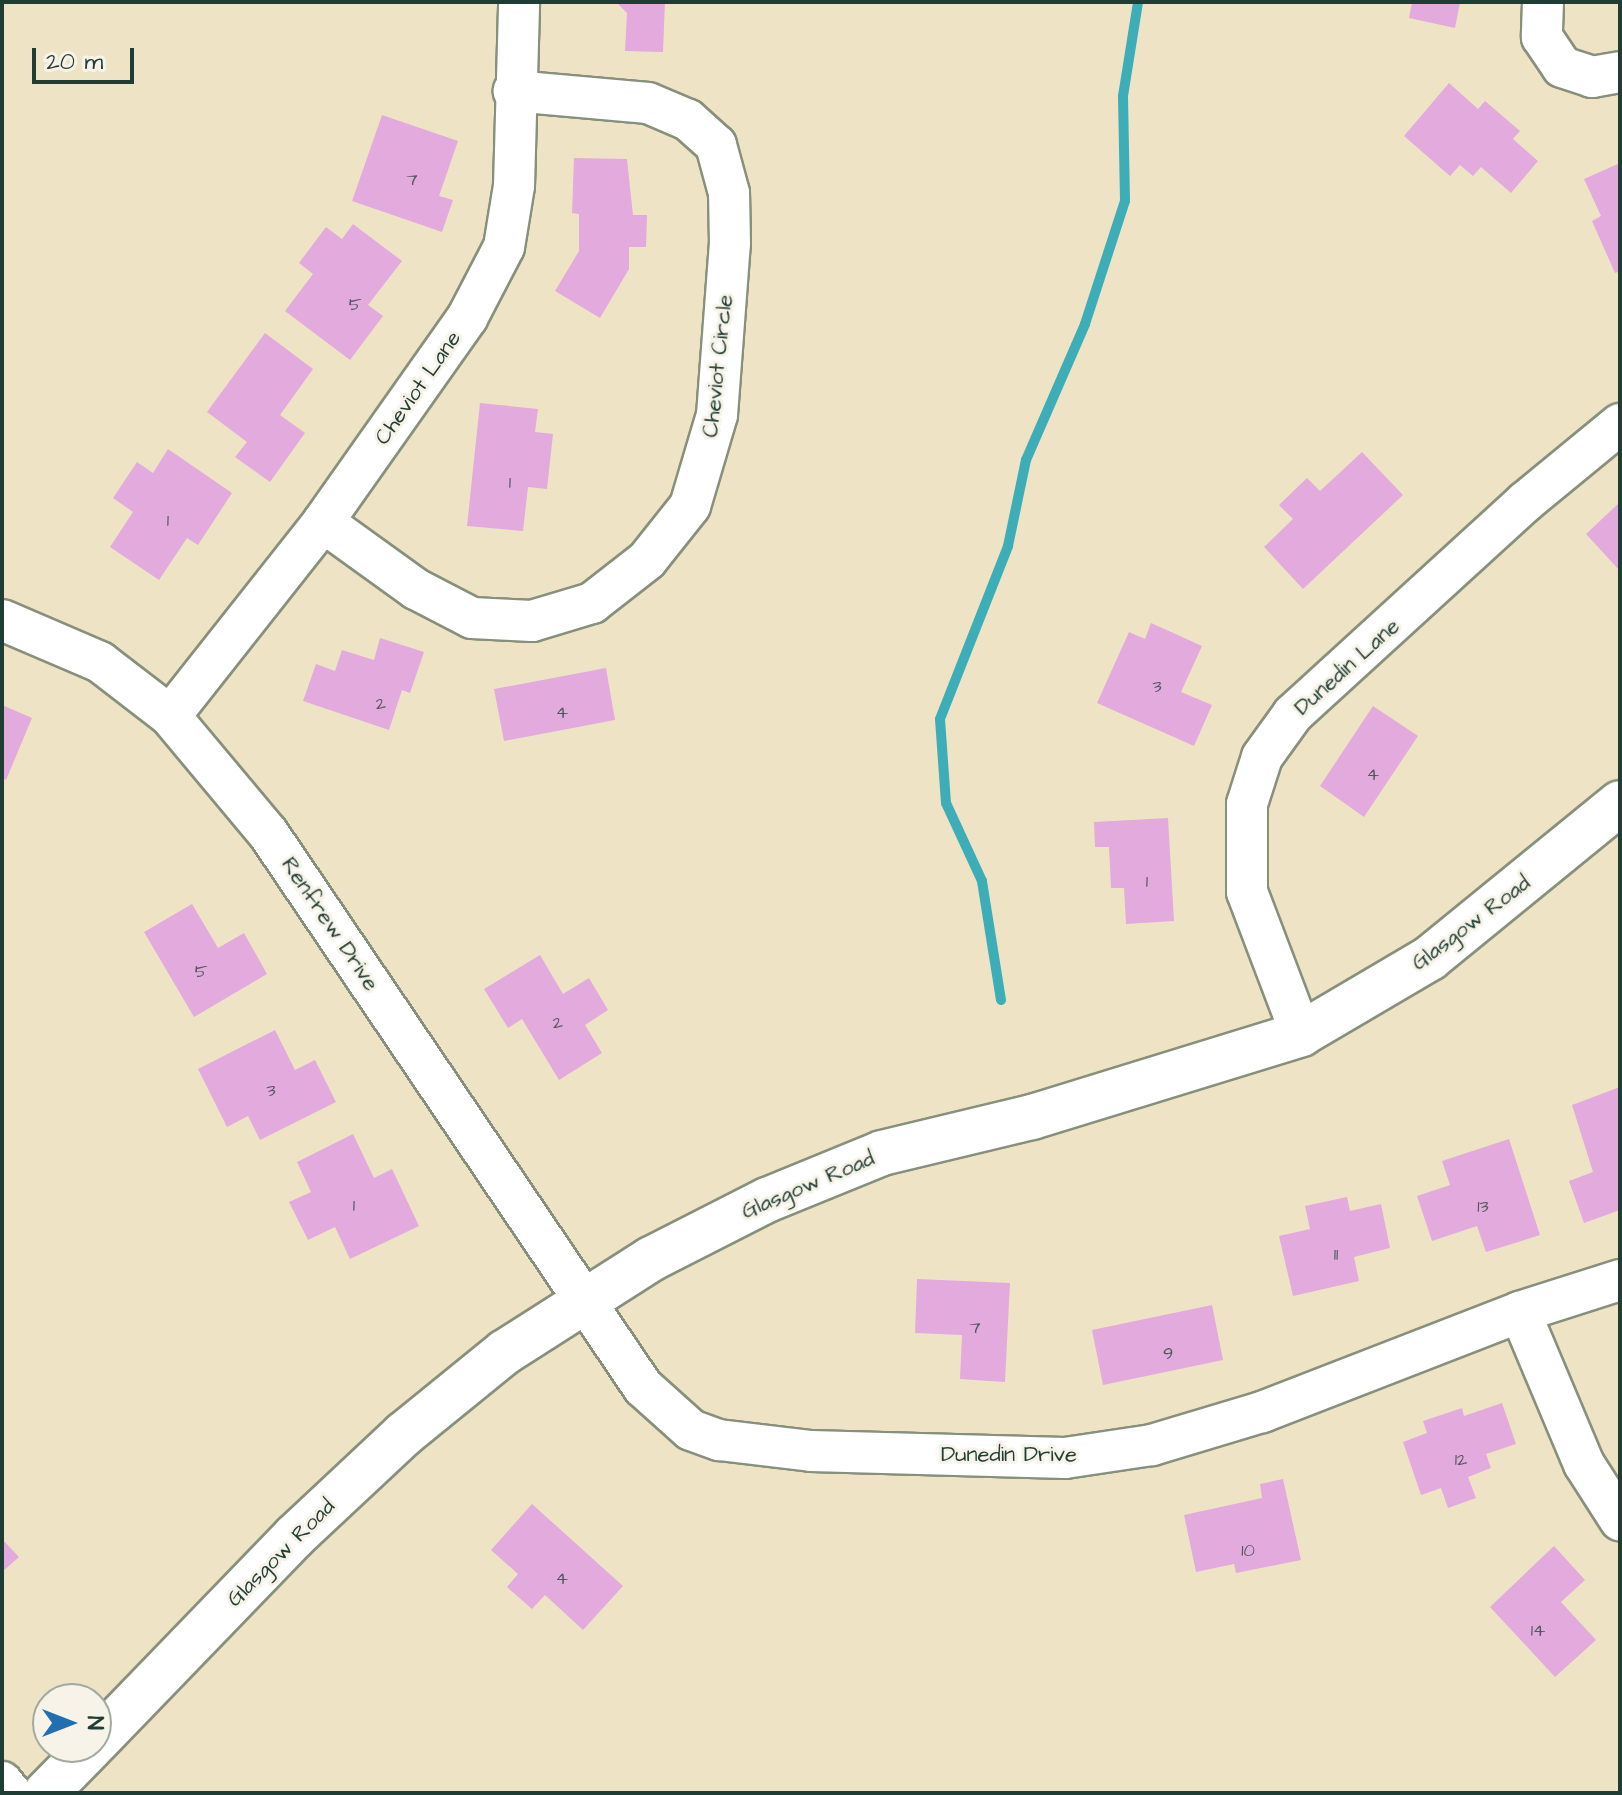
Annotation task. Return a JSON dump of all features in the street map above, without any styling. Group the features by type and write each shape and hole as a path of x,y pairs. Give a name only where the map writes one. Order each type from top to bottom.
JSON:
{"street":[{"name":"Cheviot Lane","path":"170,716 323,522 467,318 504,247 514,186 514,91 519,2"},
{"path":"1543,2 1542,37 1562,67 1592,77 1620,72"},
{"name":"Cheviot Circle","path":"323,522 416,589 472,618 532,621 592,603 647,560 690,506 717,415 730,244 729,193 716,145 688,120 648,103 514,91"},
{"name":"Dunedin Lane","path":"1301,1034 1247,892 1247,804 1262,757 1293,714 1525,502 1620,424"},
{"name":"Renfrew Drive","path":"2,620 100,662 170,716 268,833 586,1303"},
{"name":"Glasgow Road","path":"112,1725 295,1536 404,1434 505,1352 651,1259 767,1200 882,1153 1032,1117 1301,1034 1430,958 1620,803"},
{"name":"Dunedin Drive","path":"586,1303 666,1413 719,1440 811,1451 1065,1458 1152,1445 1262,1412 1520,1312 1620,1280"},
{"path":"1520,1312 1584,1464 1620,1520"},
{"path":"46,1793 75,1763"},
{"path":"2,1782 11,1793"}],"building":[{"path":"616,2 665,2 663,52 625,51 627,13"},
{"path":"1412,2 1460,2 1455,28 1409,18"},
{"path":"1449,83 1478,109 1485,101 1520,131 1513,139 1538,161 1511,193 1481,167 1473,176 1460,165 1450,176 1404,136"},
{"path":"382,115 458,141 439,196 453,200 442,232 352,201"},
{"path":"574,158 627,159 633,215 647,215 646,247 629,247 629,269 600,318 555,291 579,251 579,214 572,213"},
{"path":"1620,163 1620,271 1615,273 1592,221 1601,216 1584,179"},
{"path":"353,224 402,261 368,305 383,316 350,360 285,311 313,274 299,263 326,227 342,239"},
{"path":"265,333 313,369 280,415 305,433 270,482 235,457 247,442 207,412"},
{"path":"480,403 538,409 535,432 553,434 547,489 528,487 523,531 467,526"},
{"path":"168,449 232,493 198,545 187,538 159,580 110,547 133,512 113,498 137,462 153,473"},
{"path":"1362,452 1403,495 1303,589 1264,547 1293,519 1279,505 1307,478 1320,491"},
{"path":"1620,505 1620,571 1586,534"},
{"path":"1151,623 1202,646 1181,692 1212,705 1194,746 1097,703 1129,632 1145,639"},
{"path":"380,638 424,652 410,693 402,690 389,730 303,701 316,664 335,671 342,650 374,660"},
{"path":"606,668 615,720 504,741 494,689"},
{"path":"2,705 32,718 6,780 2,778"},
{"path":"1373,706 1418,736 1364,817 1320,786"},
{"path":"1168,818 1174,921 1126,924 1124,888 1111,888 1109,847 1095,847 1094,822"},
{"path":"192,904 218,948 244,933 267,974 194,1017 144,932"},
{"path":"540,955 563,994 589,978 608,1010 585,1025 602,1053 559,1080 522,1019 508,1028 484,989"},
{"path":"275,1030 295,1070 315,1060 336,1102 260,1140 248,1116 227,1127 198,1069"},
{"path":"1620,1087 1620,1210 1584,1223 1569,1181 1593,1172 1572,1105"},
{"path":"353,1134 374,1178 392,1169 419,1226 350,1259 335,1227 308,1240 289,1202 311,1192 297,1162"},
{"path":"1509,1139 1540,1235 1486,1252 1477,1226 1432,1241 1417,1196 1450,1185 1442,1161"},
{"path":"1347,1197 1350,1211 1381,1204 1390,1248 1354,1257 1359,1281 1293,1296 1279,1236 1310,1229 1305,1206"},
{"path":"917,1279 1010,1283 1005,1382 960,1379 962,1335 915,1333"},
{"path":"1212,1305 1223,1360 1103,1385 1092,1330"},
{"path":"1502,1403 1516,1444 1486,1454 1491,1468 1468,1477 1476,1498 1448,1508 1441,1488 1421,1495 1403,1442 1427,1433 1423,1421 1462,1408 1464,1416"},
{"path":"1283,1479 1301,1560 1236,1573 1234,1564 1196,1572 1184,1515 1262,1498 1260,1484"},
{"path":"532,1504 623,1586 583,1630 545,1595 532,1609 507,1587 518,1574 491,1550"},
{"path":"2,1539 19,1557 2,1572"},
{"path":"1554,1546 1585,1580 1561,1602 1596,1640 1555,1677 1490,1607"}],"waterway":[{"path":"1001,1000 982,881 946,803 940,719 1008,546 1026,460 1085,324 1125,201 1123,96 1138,2"}]}
